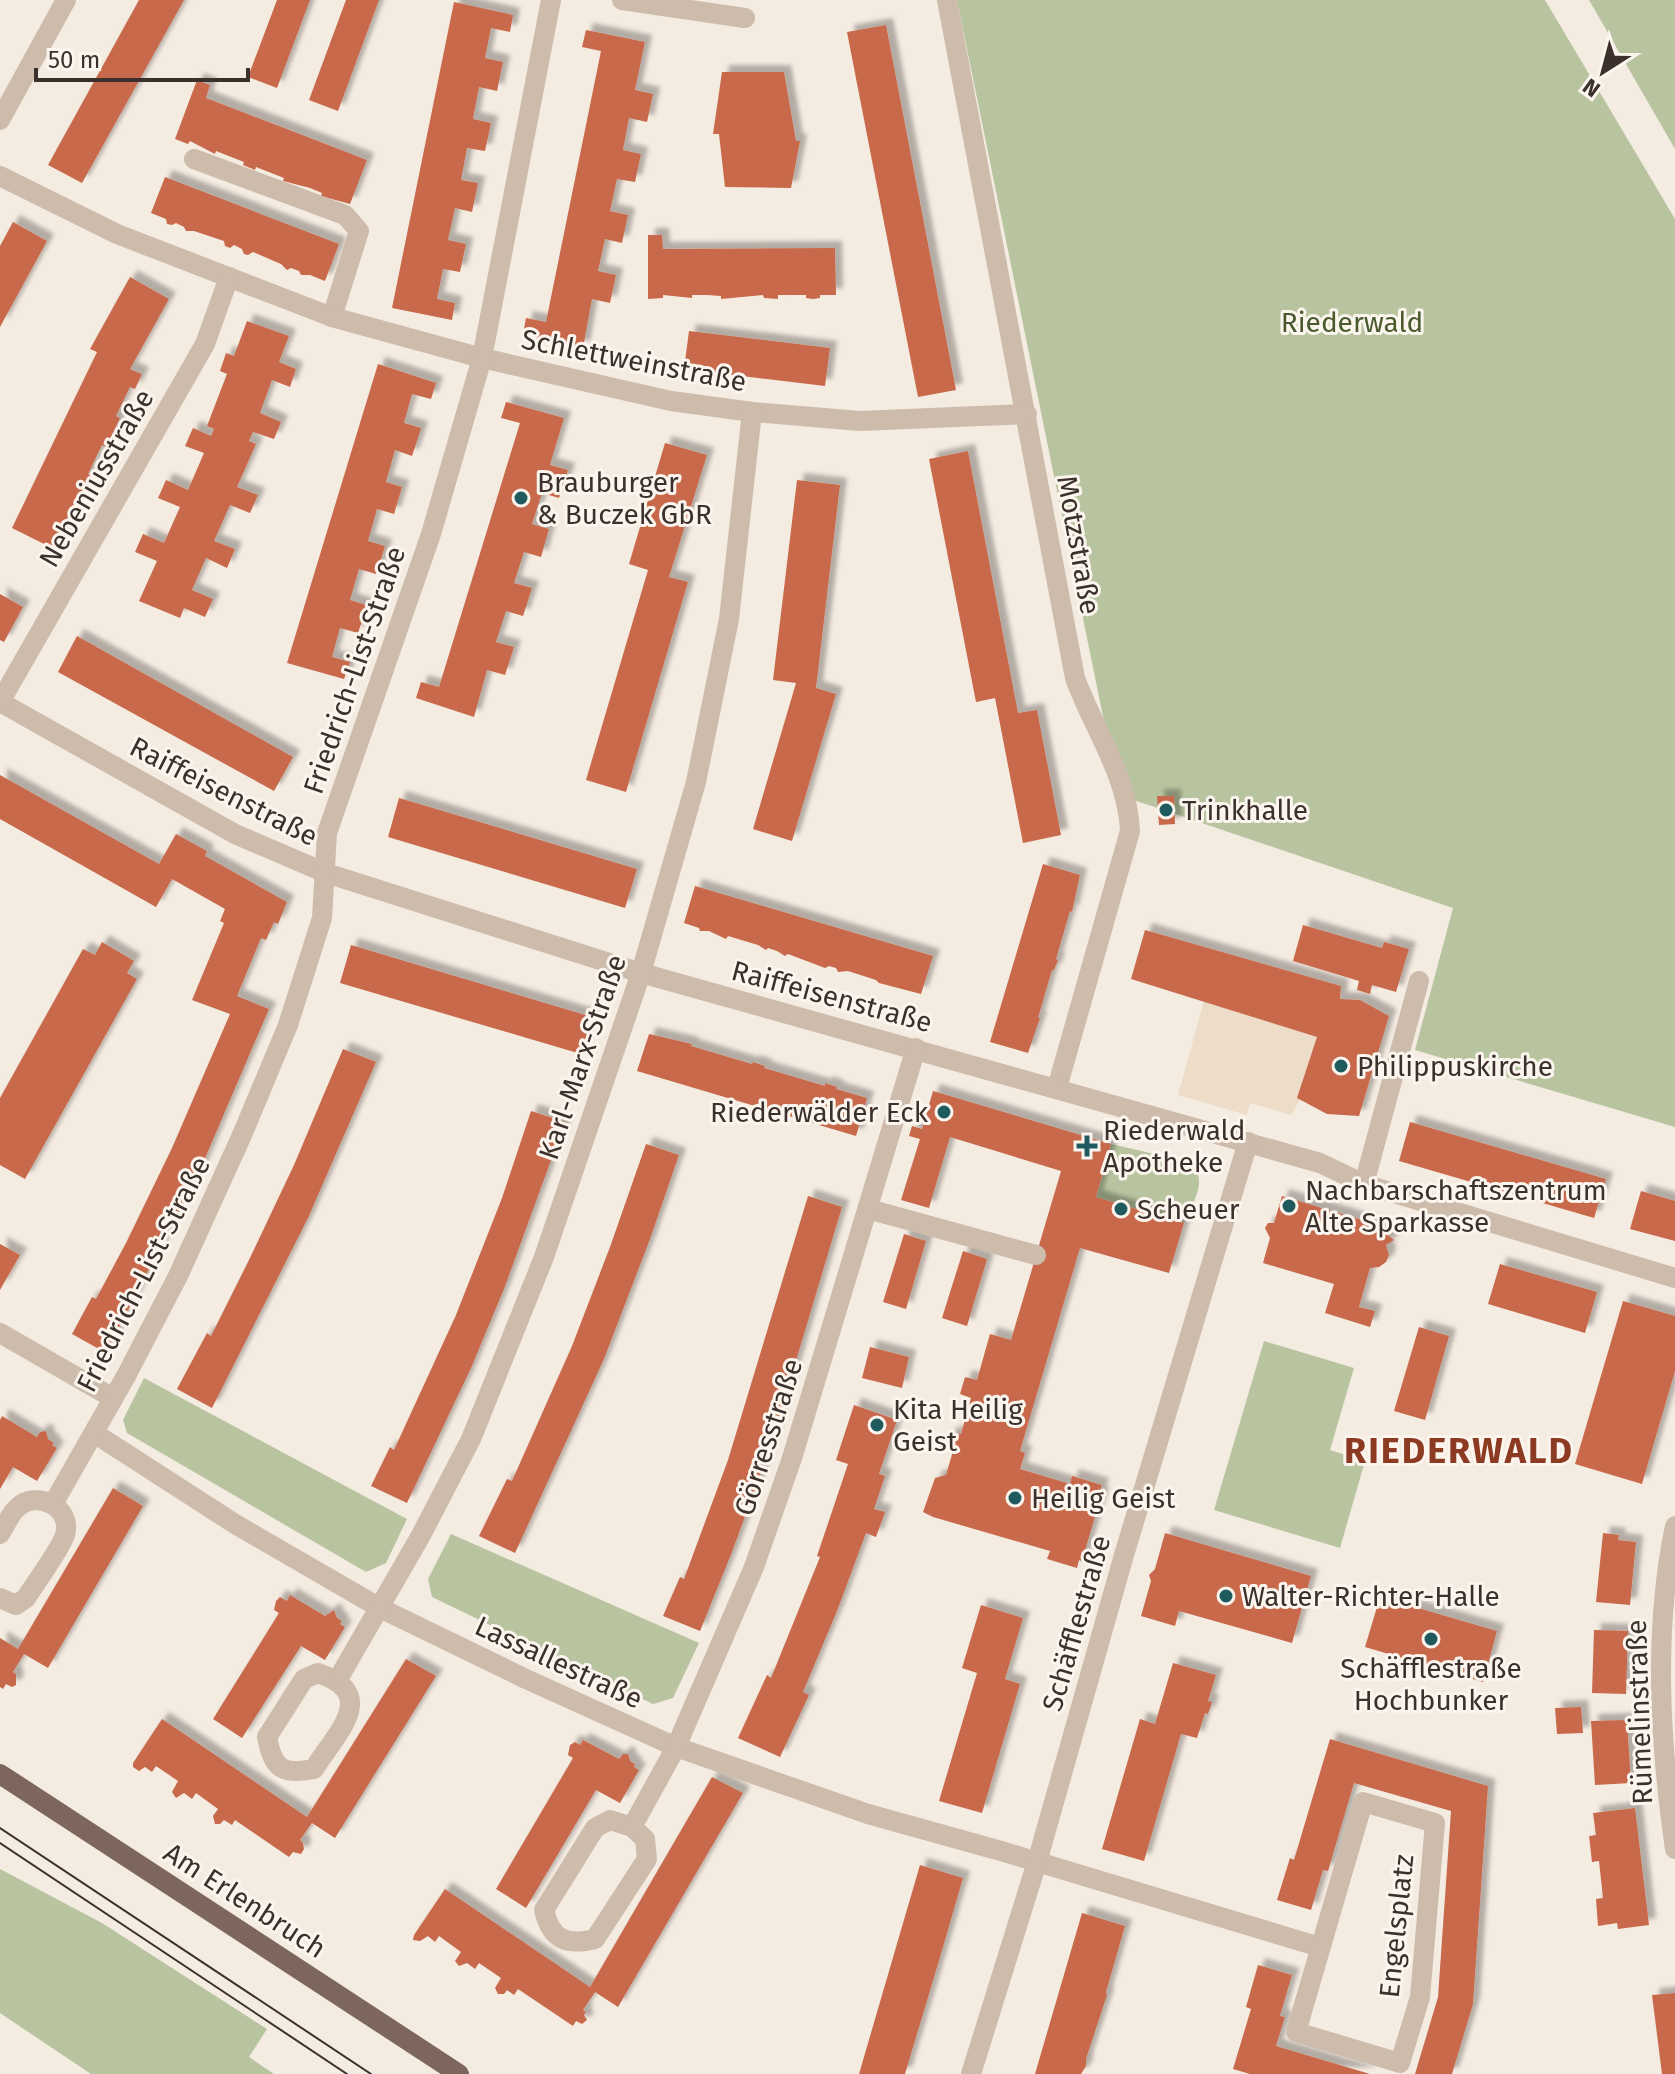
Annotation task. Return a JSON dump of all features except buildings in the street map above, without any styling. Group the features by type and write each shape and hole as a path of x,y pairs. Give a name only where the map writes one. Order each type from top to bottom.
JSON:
{"main road":[{"name":"Am Erlenbruch","path":"0,1774 459,2074"}],"street":[{"path":"0,120 66,0"},
{"name":"Friedrich-List-Straße","path":"53,1504 184,1262 288,1025 322,918 327,833 431,534 482,358 551,0"},
{"path":"622,0 745,18"},
{"name":"Motzstraße","path":"947,0 1075,678 1126,800 1130,831 1057,1088"},
{"path":"194,159 345,215 359,231 332,317"},
{"name":"Schlettweinstraße","path":"0,176 117,234 332,317 482,358 671,401 752,412 860,421 1027,414"},
{"name":"Nebeniusstraße","path":"0,702 205,344 229,277"},
{"name":"Karl-Marx-Straße","path":"338,1679 471,1439 544,1257 641,973 696,782 729,619 752,412"},
{"name":"Raiffeisenstraße","path":"0,702 235,834 326,873 641,973 1320,1163 1364,1184 1675,1278"},
{"path":"1364,1184 1419,981"},
{"name":"Görresstraße","path":"632,1827 676,1747 754,1567 792,1458 916,1048"},
{"name":"Schäfflestraße","path":"971,2074 1037,1862 1112,1596 1248,1142"},
{"path":"868,1209 1036,1255"},
{"path":"0,1333 113,1398"},
{"name":"Lassallestraße","path":"94,1433 235,1524 380,1608 526,1679 676,1747 868,1814 1037,1862"},
{"path":"0,1534 17,1507 35,1499 53,1504 64,1516 66,1534 26,1598 16,1605 0,1598"},
{"name":"Rümelinstraße","path":"1674,1538 1663,1618 1661,1686 1669,1809 1675,1849"},
{"path":"318,1673 338,1679 351,1694 351,1710 314,1769 293,1773 279,1767 271,1756 267,1737 304,1679 318,1673"},
{"name":"Engelsplatz","path":"1363,1802 1435,1823 1420,1997 1400,2063 1296,2032 1320,1947 1363,1802"},
{"path":"610,1820 632,1827 645,1839 647,1859 595,1939 576,1944 560,1938 547,1925 544,1910 595,1828 610,1820"},
{"path":"1037,1862 1320,1947"}],"green space":[{"name":"Riederwald","path":"957,0 1545,0 1675,219 1675,1127 1415,1050 1453,908 1119,795"},
{"path":"1589,0 1675,0 1675,149"},
{"path":"1111,1144 1189,1162 1195,1169 1199,1183 1184,1223 1096,1197"},
{"path":"1264,1341 1354,1368 1330,1450 1365,1461 1340,1548 1214,1510"},
{"path":"144,1378 407,1519 386,1563 366,1572 127,1433 123,1420"},
{"path":"451,1534 699,1643 673,1698 653,1704 432,1597 428,1579"},
{"path":"0,1869 102,1923 267,2029 249,2057 274,2074 91,2074 0,2013"}],"shaded area":[{"path":"1204,1001 1317,1037 1300,1100 1291,1115 1250,1103 1247,1115 1178,1095"}],"tram line":[{"path":"0,1828 371,2074"},
{"path":"0,1843 347,2074"}],"place":[{"name":"Brauburger & Buczek GbR","path":"521,498"},
{"name":"Trinkhalle","path":"1166,810"},
{"name":"Philippuskirche","path":"1341,1066"},
{"name":"Riederwälder Eck","path":"944,1112"},
{"name":"Riederwald Apotheke","path":"1087,1146"},
{"name":"Nachbarschaftszentrum Alte Sparkasse","path":"1289,1206"},
{"name":"Scheuer","path":"1121,1209"},
{"name":"Kita Heilig Geist","path":"877,1425"},
{"name":"Heilig Geist","path":"1015,1498"},
{"name":"Walter-Richter-Halle","path":"1226,1596"},
{"name":"Schäfflestraße Hochbunker","path":"1431,1639"}],"district":[{"name":"RIEDERWALD","path":"1459,1450"}]}
